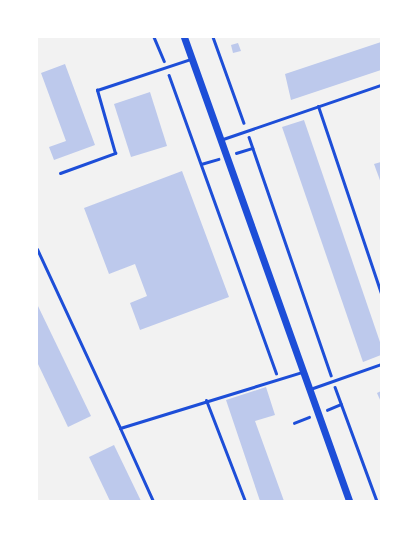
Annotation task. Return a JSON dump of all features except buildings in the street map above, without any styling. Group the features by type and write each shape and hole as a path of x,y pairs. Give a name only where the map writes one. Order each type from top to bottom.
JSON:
{"street":[{"path":"184,37 349,501"}],"lane":[{"path":"60,173 115,153 97,90 191,59"},
{"path":"220,140 381,85"},
{"path":"318,106 381,293"},
{"path":"37,249 153,501"},
{"path":"310,389 381,364"},
{"path":"120,428 303,371"},
{"path":"206,400 245,501"}],"path":[{"path":"154,37 278,379"},
{"path":"213,37 247,130 333,381 376,501"}]}
